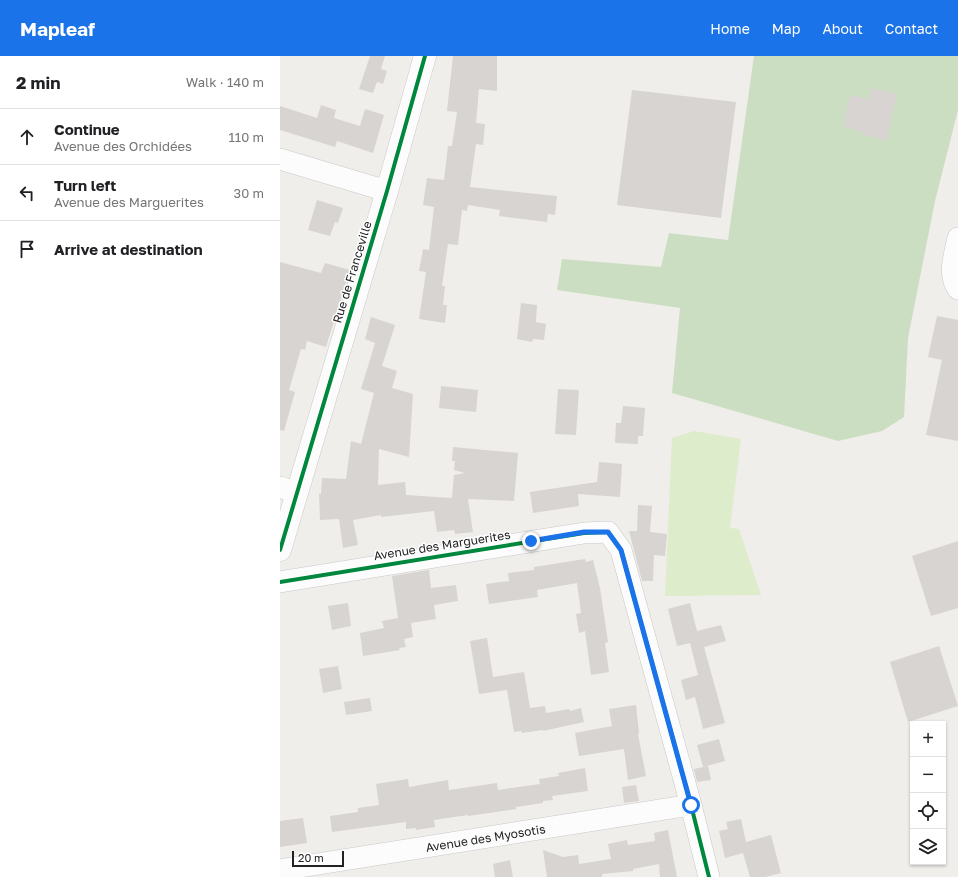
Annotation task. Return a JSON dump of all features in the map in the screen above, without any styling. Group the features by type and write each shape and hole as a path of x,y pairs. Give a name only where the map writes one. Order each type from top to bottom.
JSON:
{"street":[{"name":"Rue de Franceville","path":"280,550 288,490 387,191 425,56"},
{"path":"280,159 387,191"},
{"path":"958,238 952,272 954,284 958,289"},
{"name":"Avenue des Marguerites","path":"280,582 584,532 608,532 621,550 691,805"},
{"path":"691,805 709,877"},
{"name":"Avenue des Myosotis","path":"280,870 691,805"}],"green space":[{"path":"754,56 958,56 958,110 935,201 908,338 904,417 882,431 838,441 672,393 680,308 557,290 562,259 661,267 669,233 728,240"},
{"path":"694,431 741,439 730,528 739,529 761,595 665,596 672,438"}],"building":[{"path":"370,56 385,56 381,69 387,71 383,84 377,82 373,93 359,89"},
{"path":"453,56 497,56 497,91 479,89 476,123 485,124 483,145 476,144 470,187 557,196 555,215 548,214 547,222 499,216 500,210 468,205 467,211 462,210 458,245 448,244 442,286 445,286 443,305 447,305 445,323 419,319 426,272 419,271 423,249 429,250 434,207 423,205 427,178 444,180 448,146 452,146 457,112 447,111"},
{"path":"871,88 897,94 886,141 862,134 862,132 843,126 850,95 868,99"},
{"path":"632,90 736,102 721,218 617,205"},
{"path":"321,105 336,110 334,118 360,126 365,109 384,115 373,153 337,141 335,147 280,130 280,106 317,118"},
{"path":"317,200 343,208 338,223 335,222 330,236 308,230"},
{"path":"280,262 321,273 325,263 350,270 326,347 307,341 305,350 301,349 289,390 295,392 284,431 280,430"},
{"path":"521,303 537,305 536,322 546,324 544,340 533,339 532,342 517,339"},
{"path":"937,316 958,320 958,441 926,435 942,360 928,357"},
{"path":"371,317 395,325 382,366 397,371 392,388 413,394 409,457 379,449 378,485 405,482 406,495 452,498 454,475 465,473 454,470 455,461 452,461 453,447 518,453 514,501 468,499 473,532 455,534 454,530 437,532 434,511 381,517 381,515 353,520 358,545 343,548 339,519 320,520 319,494 321,494 322,478 346,479 351,441 361,444 374,393 361,389 375,343 365,339"},
{"path":"441,386 478,390 476,412 439,408"},
{"path":"558,389 579,390 576,435 555,434"},
{"path":"623,406 645,408 643,436 638,436 638,444 615,443 616,423 621,423"},
{"path":"599,462 622,464 620,497 578,494 579,506 533,513 530,492 597,482"},
{"path":"638,505 652,506 650,532 667,534 665,556 654,555 653,581 642,581 629,531 637,531"},
{"path":"958,541 958,608 931,616 912,556"},
{"path":"585,559 586,562 593,560 600,588 608,642 605,643 609,672 591,675 585,631 579,633 576,614 581,613 577,583 537,590 538,597 489,604 486,584 509,581 508,573 534,570 534,567"},
{"path":"429,570 431,588 456,585 458,601 434,605 436,619 411,623 413,637 404,639 406,647 399,648 400,650 363,656 360,633 384,628 382,621 398,618 392,576"},
{"path":"348,603 351,626 332,630 328,606"},
{"path":"690,603 697,631 721,625 726,641 704,647 725,723 703,729 695,697 686,700 681,680 698,675 690,643 677,646 668,609"},
{"path":"487,638 493,677 524,672 530,708 545,706 546,713 569,709 570,711 581,708 584,722 543,731 522,733 521,731 514,732 507,690 479,694 470,641"},
{"path":"939,646 958,706 908,722 890,662"},
{"path":"338,666 342,689 323,693 319,669"},
{"path":"370,698 372,711 346,715 344,702"},
{"path":"636,705 638,734 646,776 628,780 624,749 579,756 575,733 612,726 609,709"},
{"path":"719,739 725,761 703,767 697,745"},
{"path":"708,766 711,780 697,782 694,769"},
{"path":"585,768 588,791 552,796 553,800 543,801 543,803 516,807 516,809 434,820 435,827 416,830 416,828 406,829 406,822 332,832 330,816 358,812 358,808 379,805 376,784 408,779 409,787 448,780 449,790 497,783 498,790 540,784 539,779 559,776 558,773"},
{"path":"636,785 639,801 624,803 622,787"},
{"path":"303,818 307,843 280,847 280,821"},
{"path":"741,819 746,842 771,835 781,873 765,877 750,877 743,853 725,858 719,831 728,829 726,822"},
{"path":"668,830 677,877 660,877 659,864 633,869 633,871 602,874 602,877 547,877 543,850 563,857 578,855 579,864 611,859 608,844 627,840 628,845 655,841 654,833"},
{"path":"510,860 513,877 495,877 493,864"}],"cycle path":[{"path":"280,550 387,191 425,56"},
{"path":"280,582 584,533 608,532 621,550 691,805 709,877"}],"route":[{"path":"531,541 584,532 608,532 621,550 691,805"}]}
